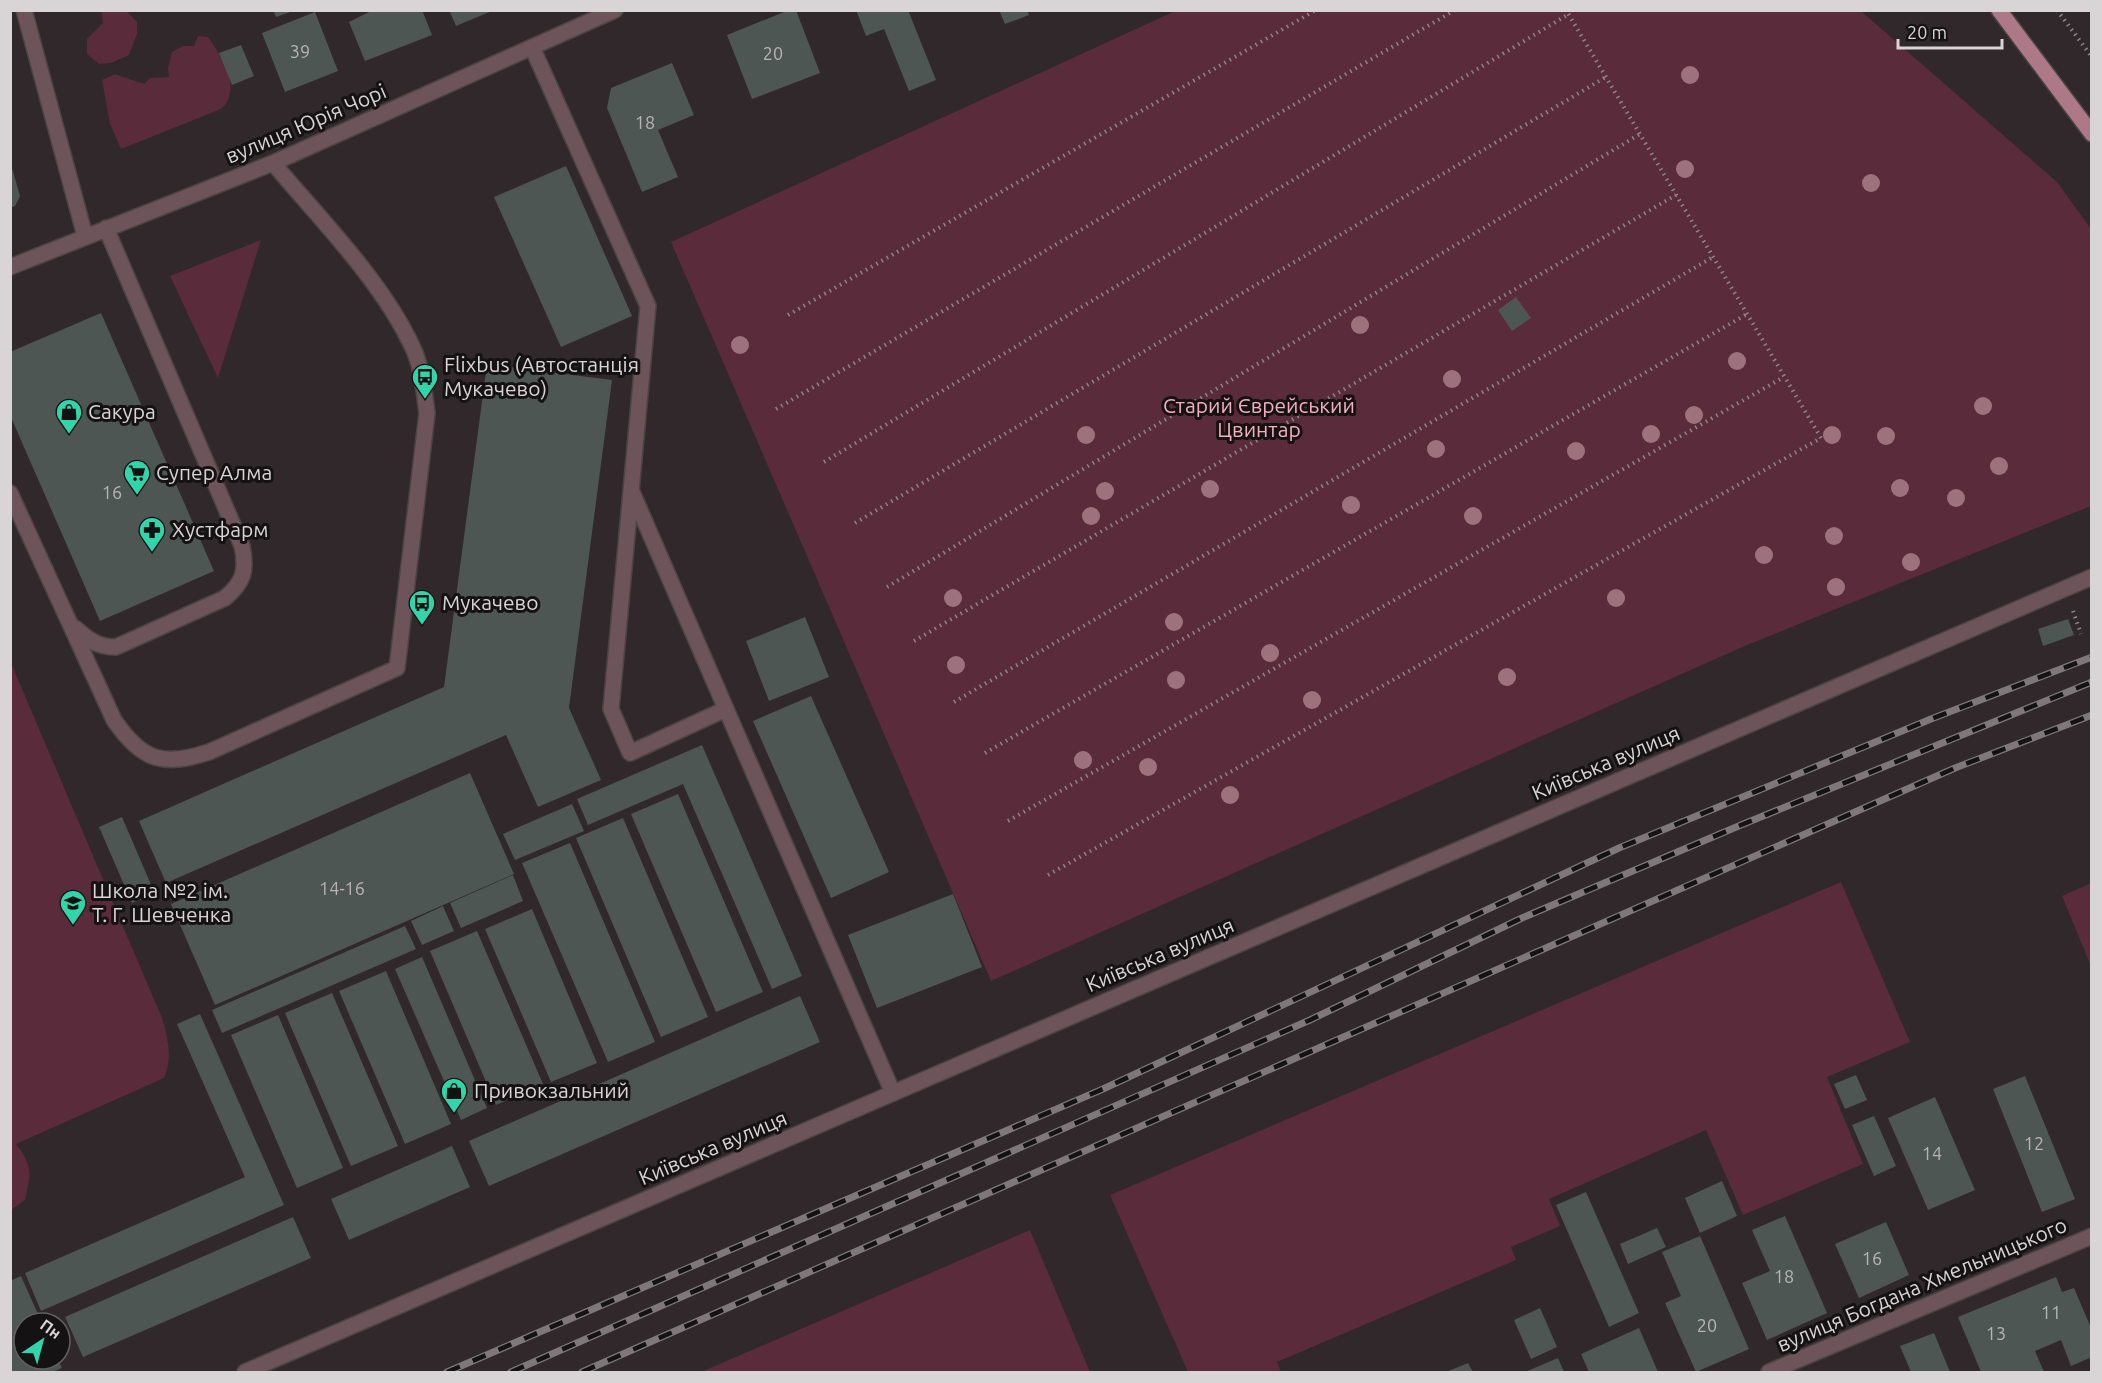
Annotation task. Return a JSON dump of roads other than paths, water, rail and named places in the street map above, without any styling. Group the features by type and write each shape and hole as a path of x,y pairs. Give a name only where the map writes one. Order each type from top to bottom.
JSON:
{"main road":[{"path":"1999,10 2091,134"}],"street":[{"path":"24,10 86,236"},
{"name":"вулиця Юрія Чорі","path":"10,267 273,163 615,10"},
{"path":"532,47 648,306 611,709 630,753 726,709"},
{"path":"10,493 114,720 127,738 146,753 165,761 187,759 209,752 397,668 427,413 423,380 413,346 386,302 347,251 273,163"},
{"path":"70,624 92,642 102,647 116,647 225,598 237,588 244,576 246,563 242,546 106,228"},
{"path":"631,489 893,1093"},
{"name":"Київська вулиця","path":"244,1372 2091,577"},
{"name":"вулиця Богдана Хмельницького","path":"1769,1372 2091,1236"}],"railway":[{"path":"447,1372 1103,1089 1619,848 1931,719 2092,657"},
{"path":"511,1372 1310,1020 1522,918 1741,825 2092,682"},
{"path":"582,1372 1955,768 2092,715"}],"place":[{"name":"Flixbus (Автостанція Мукачево)","path":"425,400"},
{"name":"Сакура","path":"69,435"},
{"name":"Супер Алма","path":"137,496"},
{"name":"Хустфарм","path":"152,553"},
{"name":"Мукачево","path":"422,626"},
{"name":"Школа №2 ім. Т. Г. Шевченка","path":"73,926"},
{"name":"Привокзальний","path":"454,1114"}],"park label":[{"name":"Старий Єврейський Цвинтар","path":"1259,418"}]}
